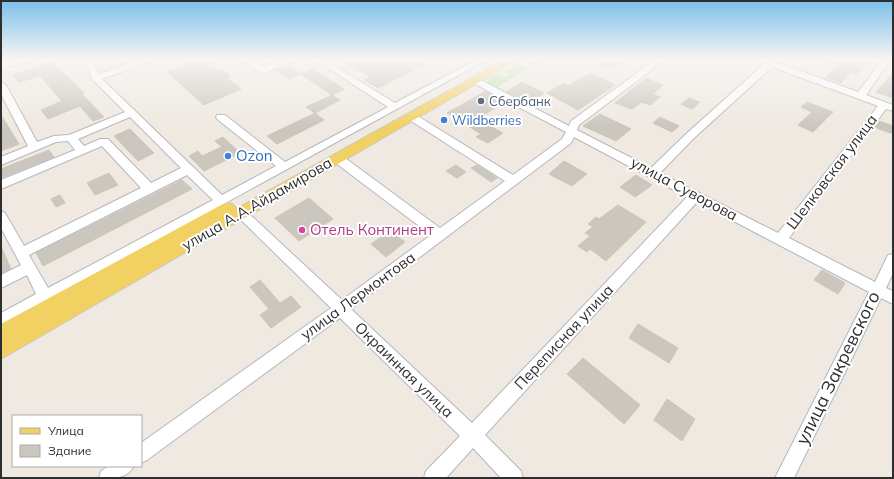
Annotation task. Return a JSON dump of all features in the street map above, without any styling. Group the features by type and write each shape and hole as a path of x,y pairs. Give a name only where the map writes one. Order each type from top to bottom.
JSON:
{"main road":[{"name":"улица А.А.Айдамирова","path":"1,333 457,81"},
{"name":"улица А.А.Айдамирова","path":"1,350 475,81"}],"street":[{"path":"99,81 220,201"},
{"path":"354,81 395,107"},
{"path":"1,320 395,107 439,81"},
{"name":"улица Суворова","path":"477,81 893,298"},
{"name":"улица Лермонтова","path":"142,453 341,309 567,141 575,123 632,81"},
{"path":"653,173 689,137 751,81"},
{"path":"824,81 888,106"},
{"path":"860,96 871,81"},
{"path":"1,85 34,147"},
{"name":"Шелковская улица","path":"781,239 888,106"},
{"path":"1,161 54,139 71,138 132,113"},
{"path":"221,117 284,167"},
{"path":"412,117 514,180"},
{"path":"71,138 82,151"},
{"path":"1,185 104,142 149,189"},
{"path":"338,158 440,235"},
{"path":"22,253 189,169"},
{"name":"Переписная улица","path":"433,478 695,196"},
{"name":"Окраинная улица","path":"241,213 473,436 514,478"},
{"path":"1,216 6,235 22,253 45,296"},
{"name":"улица Закревского","path":"784,478 893,259"},
{"path":"1,282 30,267"},
{"path":"108,478 124,467"}],"green space":[{"path":"488,81 506,81 495,88 487,84"}],"building":[{"path":"45,81 72,81 104,117 93,121 80,106 48,119 41,110 62,101"},
{"path":"177,81 231,81 241,89 204,105"},
{"path":"312,81 332,81 344,89 332,95"},
{"path":"366,81 391,81 378,88"},
{"path":"576,81 608,81 615,85 578,110 547,93 564,83 568,86"},
{"path":"642,81 654,81 663,85 653,94 660,97 650,105 642,102 632,109 615,103"},
{"path":"886,81 893,81 893,98 876,92"},
{"path":"522,82 544,93 531,102 506,92"},
{"path":"486,91 505,102 477,119 503,133 488,143 476,137 481,134 447,113"},
{"path":"332,95 340,100 315,113 306,107"},
{"path":"689,98 700,102 692,109 681,104"},
{"path":"807,102 833,112 813,132 798,125 812,112 801,107"},
{"path":"315,113 324,120 277,144 267,136"},
{"path":"600,114 631,129 616,141 583,126"},
{"path":"1,115 19,144 1,151"},
{"path":"660,117 679,126 672,132 653,123"},
{"path":"879,121 893,126 893,134 874,127"},
{"path":"130,129 154,153 138,161 114,136"},
{"path":"223,137 240,153 204,171 189,156 198,151 202,156 222,147 215,141"},
{"path":"49,150 54,157 1,178 1,169"},
{"path":"564,161 587,174 572,186 549,174"},
{"path":"456,165 466,172 457,178 446,171"},
{"path":"477,165 497,178 491,182 471,168"},
{"path":"109,173 118,185 95,195 87,183"},
{"path":"636,175 652,185 635,197 620,187"},
{"path":"182,180 192,189 43,266 36,253"},
{"path":"60,195 65,203 56,207 51,199"},
{"name":"Отель Континент","path":"309,198 333,219 299,241 275,218"},
{"path":"618,205 646,222 606,261 590,249 587,252 578,246 590,236 585,233 593,227 588,224 596,217 599,219"},
{"path":"390,231 405,242 386,257 371,244"},
{"path":"1,246 11,269 1,273"},
{"path":"822,270 845,283 838,294 814,280"},
{"path":"260,280 280,303 291,296 301,307 271,328 260,315 269,309 250,287"},
{"path":"638,324 678,348 669,363 629,338"},
{"path":"583,358 640,405 624,424 567,374"},
{"path":"667,399 695,419 682,441 654,420"}],"place":[{"name":"Сбербанк","path":"481,101"},
{"name":"Wildberries","path":"444,120"},
{"name":"Ozon","path":"228,156"},
{"name":"Отель Континент","path":"302,230"}]}
